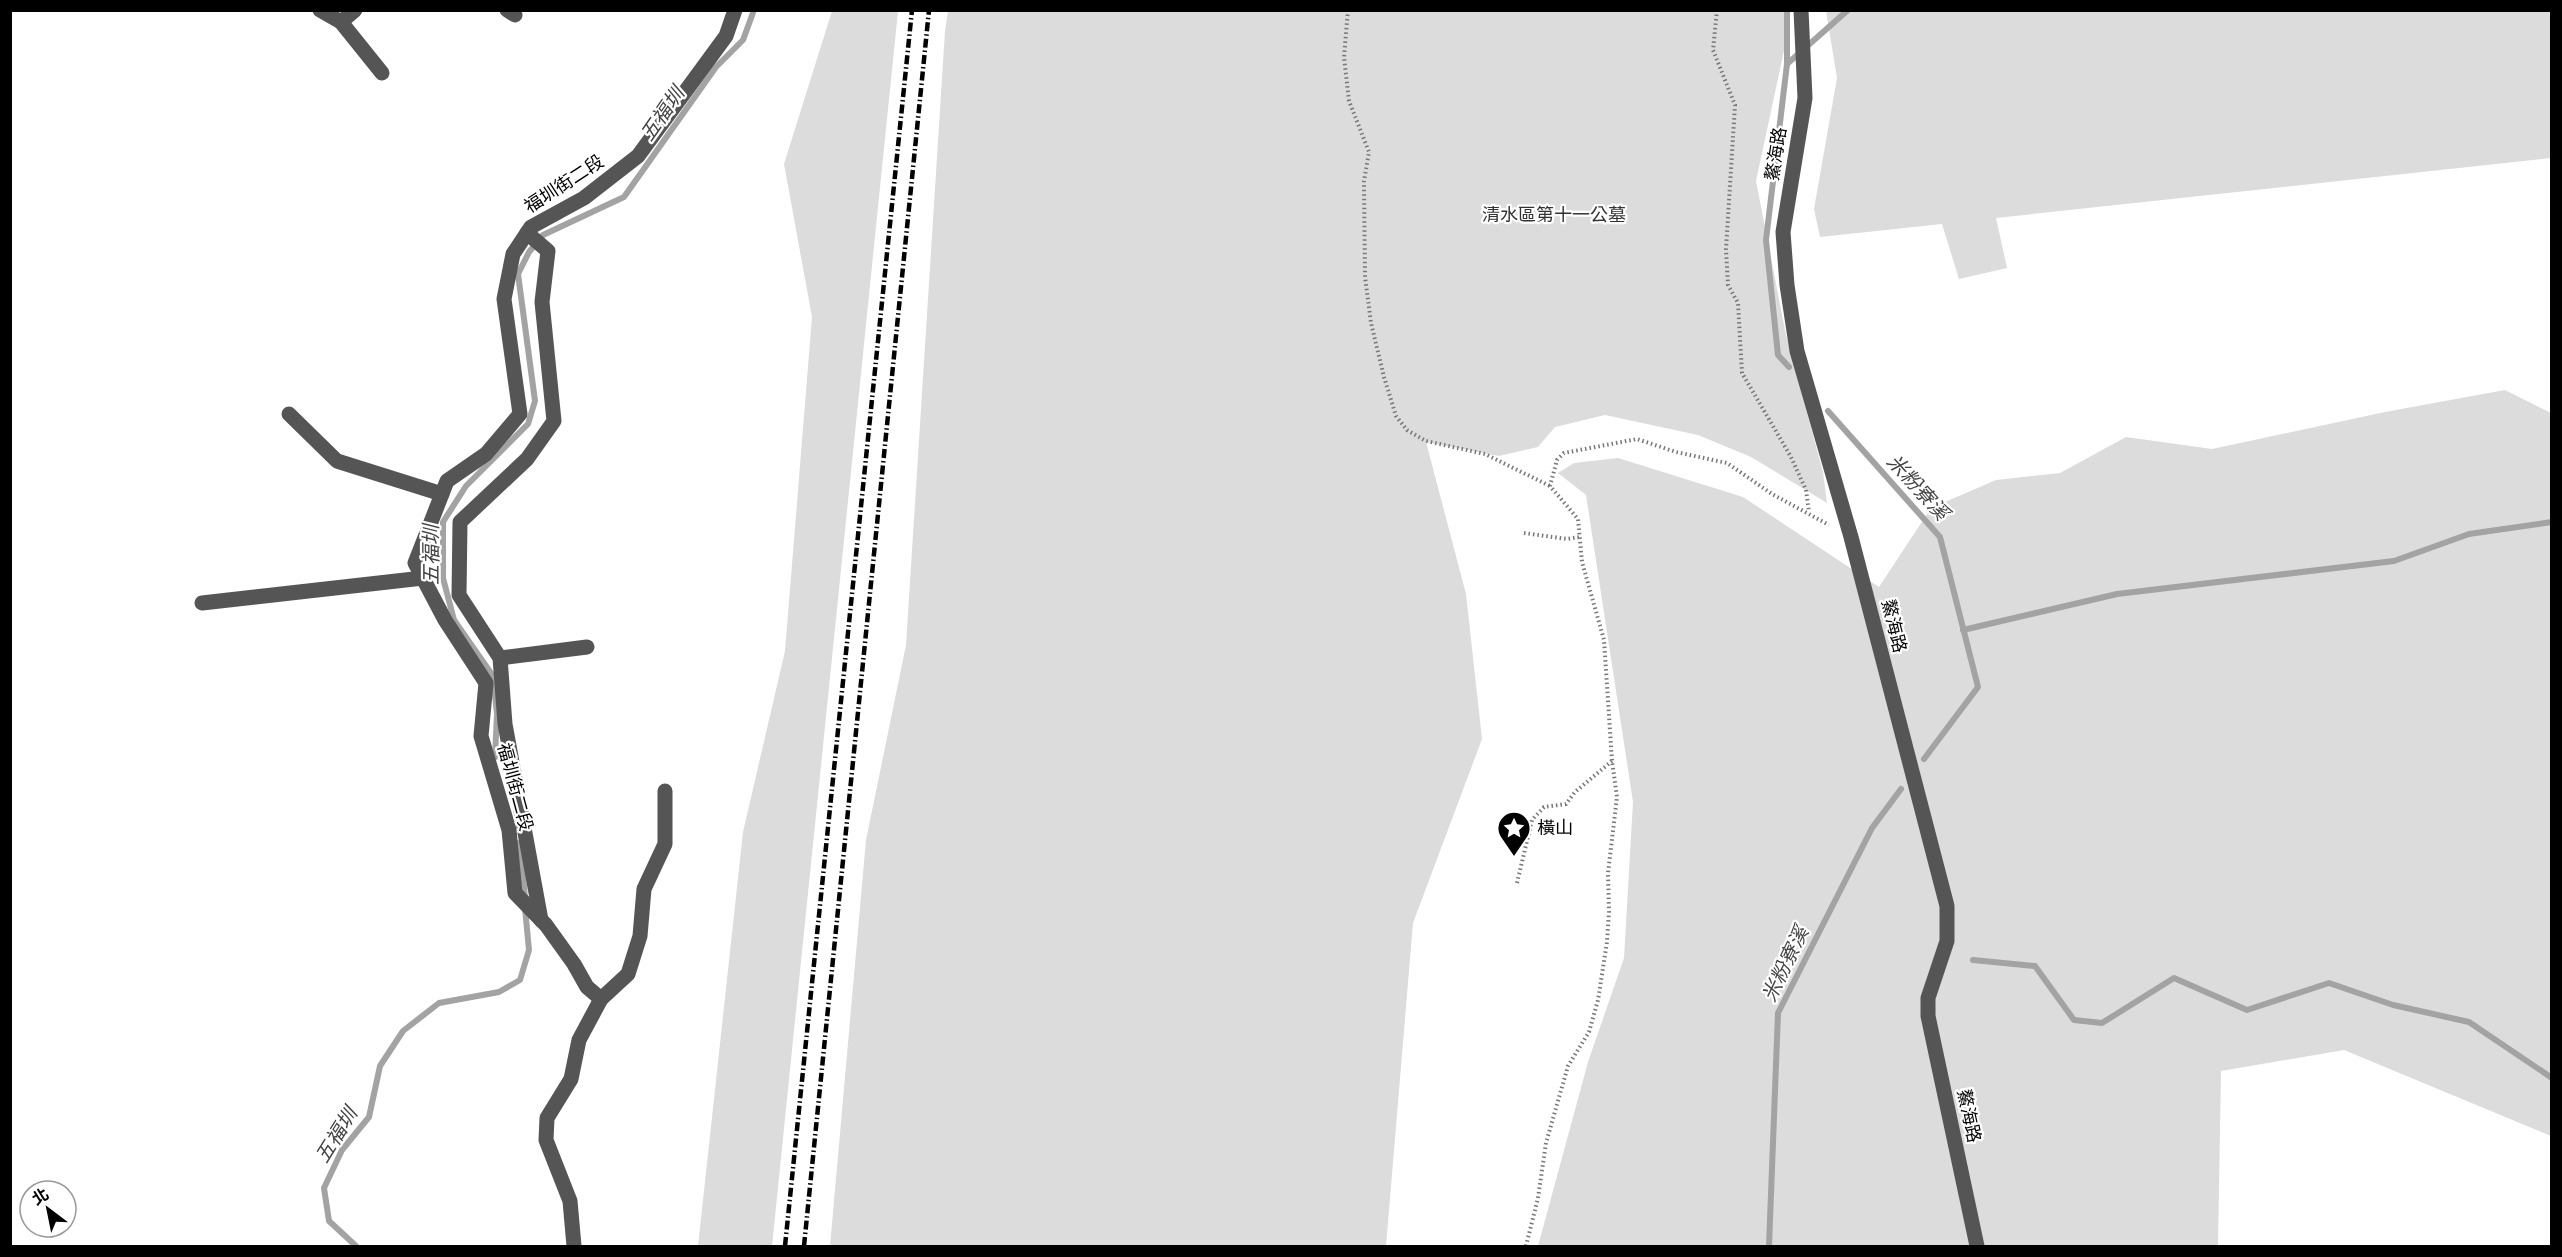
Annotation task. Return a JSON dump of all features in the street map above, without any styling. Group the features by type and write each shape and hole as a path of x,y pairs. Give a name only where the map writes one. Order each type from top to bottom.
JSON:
{"lane":[{"path":"320,10 341,22 381,73"},
{"path":"341,22 355,10"},
{"name":"福圳街二段","path":"601,999 587,987 574,964 541,920 515,893 508,830 481,736 486,683 445,620 415,563 447,481 486,454 520,414 504,299 513,254 531,226 584,198 638,156 726,36 735,10"},
{"name":"鰲海路","path":"1801,10 1805,98 1783,232 1787,285 1797,351 1851,537 1947,906 1947,941 1928,998 1928,1016 1977,1246"},
{"path":"527,233 548,251 542,302 554,421 527,459 460,522 459,595 500,658 505,724 541,920"},
{"path":"289,414 337,461 442,494"},
{"path":"202,603 423,578"},
{"path":"500,658 587,646"},
{"path":"574,1246 570,1201 546,1140 547,1118 571,1080 579,1040 601,999 628,974 640,936 644,889 665,844 665,791"}],"path":[{"path":"1348,10 1344,57 1349,101 1369,152 1364,181 1365,277 1371,323 1396,416 1407,429 1426,441 1485,454 1550,486 1578,519 1582,562 1604,640 1612,761 1617,797 1608,873 1607,942 1598,1000 1589,1032 1568,1066 1546,1143 1538,1198 1526,1246"},
{"path":"1717,10 1713,50 1735,105 1726,249 1728,285 1738,303 1742,373 1791,457 1806,490 1809,513"},
{"path":"1550,486 1557,460 1564,453 1637,439 1676,452 1727,463 1772,494 1851,537"},
{"path":"1524,533 1567,539 1580,537"},
{"path":"1517,883 1532,820 1544,807 1566,804 1597,771 1612,761"}],"green space":[{"path":"832,11 898,11 772,1246 698,1246 743,832 785,651 812,317 784,164"},
{"name":"清水區第十一公墓","path":"948,11 1787,11 1785,46 1756,181 1786,335 1823,472 1827,503 1751,457 1698,435 1605,415 1555,427 1538,447 1499,456 1426,442 1466,594 1482,739 1413,923 1386,1246 830,1246 866,840 906,645"},
{"path":"1826,11 2551,11 2551,158 1996,218 2007,268 1959,279 1942,224 1820,237 1814,209 1837,78"},
{"path":"2505,390 2551,413 2551,1136 2344,1050 2221,1071 2218,1246 1538,1246 1588,1062 1624,958 1633,802 1586,495 1558,473 1574,463 1618,458 1743,497 1879,587 1931,508 1996,480 2060,473 2126,437 2212,449 2385,412"}],"waterway":[{"name":"五福圳","path":"495,757 497,714 493,676 454,620 443,578 443,522 466,486 528,424 535,401 518,274 529,252 543,235 624,197 716,67 743,40 754,10"},
{"name":"米粉寮溪","path":"1787,10 1787,64 1766,240 1778,355 1789,367"},
{"path":"1787,64 1848,10"},
{"name":"米粉寮溪","path":"1828,411 1940,537 1978,687 1924,759"},
{"path":"1963,630 2117,594 2394,561 2469,534 2552,522"},
{"name":"米粉寮溪","path":"1769,1246 1778,1013 1872,828 1901,789"},
{"name":"五福圳","path":"517,843 522,864 525,898"},
{"name":"五福圳","path":"356,1246 329,1221 324,1188 342,1150 369,1117 380,1066 403,1031 439,1003 499,992 520,980 529,950 525,908"},
{"path":"1973,960 2035,966 2074,1020 2102,1023 2174,978 2247,1010 2329,983 2393,1005 2469,1022 2552,1078"}],"railway":[{"path":"785,1246 912,10"},
{"path":"804,1246 929,10"}],"place":[{"name":"橫山","path":"1514,857"}]}
